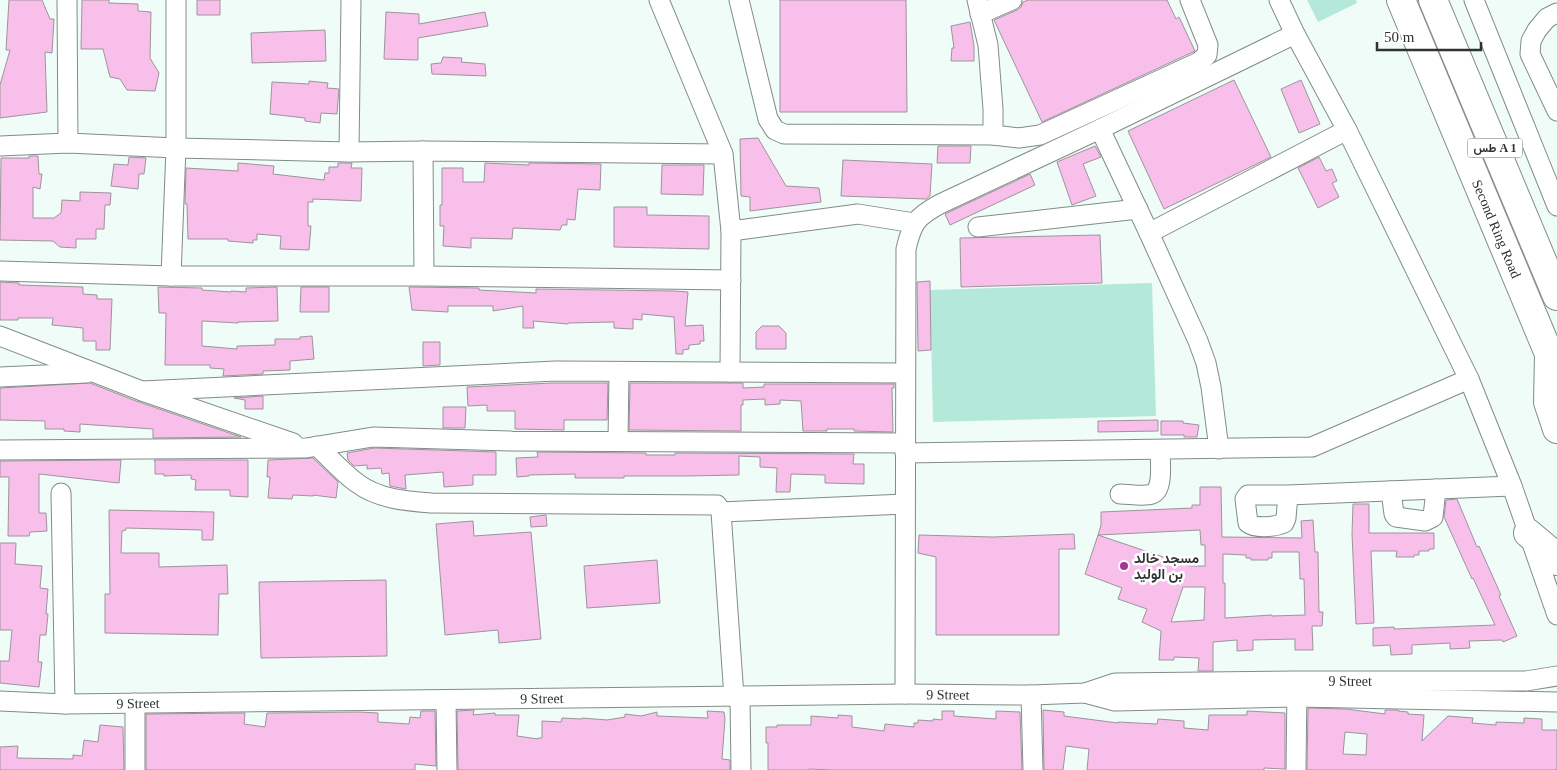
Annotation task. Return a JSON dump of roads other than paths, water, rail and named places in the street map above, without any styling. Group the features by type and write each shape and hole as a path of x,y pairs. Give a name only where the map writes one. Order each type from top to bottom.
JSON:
{"highway":[{"path":"1383,0 1407,50 1456,130"},
{"name":"Second Ring Road","path":"1400,0 1553,364"},
{"name":"طس A 1","path":"1433,0 1557,296"},
{"path":"1553,364 1548,402 1557,429"},
{"path":"1528,533 1553,554 1557,561"}],"street":[{"path":"67,0 68,143"},
{"path":"171,276 176,148 176,0"},
{"path":"350,152 351,0"},
{"path":"659,0 723,154 731,231 730,372"},
{"path":"739,0 768,119 774,130 784,134 993,135 1019,138 1040,135 1199,62 1207,55 1208,45 1190,0"},
{"path":"993,135 988,45 979,7 1012,0"},
{"path":"1279,0 1347,130 1469,379 1512,486 1557,615"},
{"path":"1474,0 1557,206"},
{"path":"1557,13 1547,18 1537,30 1531,41 1530,54 1557,111"},
{"path":"905,694 906,249 909,234 914,223 923,214 940,204 1296,34"},
{"path":"1100,129 1150,233 1198,341 1206,363 1211,387 1219,449"},
{"path":"1150,233 1347,130"},
{"path":"0,146 68,143 176,148 350,152 723,154"},
{"path":"423,151 424,276"},
{"path":"978,227 1138,209"},
{"path":"731,231 858,214 914,223"},
{"path":"0,271 171,276 424,276 731,280"},
{"path":"0,336 142,391 312,447 356,483 387,497 405,501 432,503 717,505 721,512 737,697 741,770"},
{"path":"142,391 556,371 905,373"},
{"path":"0,376 94,372"},
{"path":"618,441 620,372"},
{"path":"0,450 312,447 373,437 905,448 1160,450 1312,447 1469,379"},
{"path":"1120,494 1150,495 1156,493 1160,486 1160,450"},
{"path":"1288,495 1512,486"},
{"path":"1391,491 1396,517 1426,521 1433,517 1436,489"},
{"path":"61,493 65,704"},
{"path":"721,512 905,504"},
{"name":"9 Street","path":"0,702 65,704 1084,693 1115,701 1297,689 1526,681 1557,676"},
{"path":"1296,770 1297,689"},
{"name":"9 Street","path":"1297,689 1557,702"},
{"path":"1031,695 1033,770"},
{"path":"446,700 447,770"},
{"path":"135,703 135,770"}],"place":[{"name":"مسجد خالد بن الوليد","path":"1124,566"}]}
